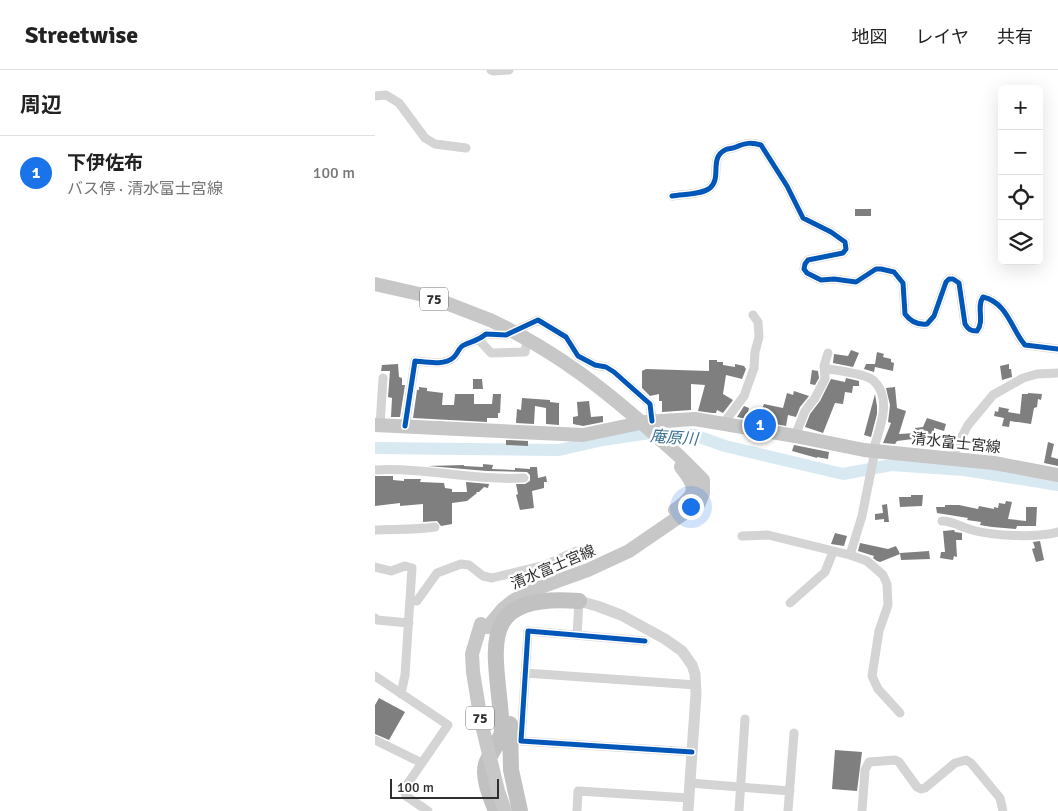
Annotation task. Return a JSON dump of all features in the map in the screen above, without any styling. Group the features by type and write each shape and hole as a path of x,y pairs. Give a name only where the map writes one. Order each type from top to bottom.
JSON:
{"highway":[{"path":"495,811 486,777 487,764 502,732 495,646 499,628 510,614 525,604 543,600 579,602"},
{"path":"520,811 511,770 509,713 502,657 503,637 512,622 531,610 565,602 579,602"}],"main road":[{"name":"清水富士宮線","path":"375,284 428,296 490,320 531,340 583,373 660,439 703,480 703,493 699,503 629,551 530,591 513,601 484,626 472,654 473,672 481,721 498,791 505,811"},
{"name":"清水富士宮線","path":"378,425 583,435 652,421 695,419 874,451 994,463 1058,475"},
{"name":"清水富士宮線","path":"484,626 481,655 483,692 497,754 513,811"}],"street":[{"path":"491,70 509,70"},
{"path":"375,96 386,96 399,103 425,138 435,144 467,148"},
{"path":"672,196 703,191 712,186 715,182 718,157 726,149 749,142 761,145 787,186 803,218 831,232 845,242 846,249 843,253 808,260 804,269 807,273 821,280 834,279 856,282 876,270 881,269 894,272 903,283 905,314 908,318 922,324 927,324 934,316 946,282 949,279 953,279 959,283 965,324 968,329 977,331 979,327 980,301 983,297 989,298 1004,311 1025,345 1058,348"},
{"path":"723,424 744,396 754,368 755,352 759,337 758,322 753,315"},
{"path":"405,426 415,361 442,362 449,360 464,345 479,340 486,334 506,335 538,320 566,337 578,356 595,365 606,366 614,372 650,404 652,421"},
{"path":"479,340 486,350 496,354 525,352 526,346"},
{"path":"795,436 805,412 822,385 825,373 824,366 829,353"},
{"path":"825,373 829,369 839,370 874,380 885,406 874,451 862,516 850,556"},
{"path":"953,459 957,446 968,425 993,395 1023,378 1037,374 1058,373"},
{"path":"378,425 383,378"},
{"path":"375,470 403,469 504,479 524,478"},
{"path":"942,521 950,521 972,530 997,535 1058,532"},
{"path":"375,530 412,530 435,527"},
{"path":"742,536 768,535 867,561 876,567 883,575 887,584 888,605 879,631 872,676 878,689 900,714"},
{"path":"411,601 417,601 437,573 461,564 469,565 483,576 492,578 545,564 576,551"},
{"path":"790,602 825,572 833,552"},
{"path":"375,567 391,571 405,566 412,568 405,675 401,694"},
{"path":"577,635 579,602 597,606 621,615 674,645 688,658 695,674 696,685 688,811"},
{"path":"375,618 377,620 409,623"},
{"path":"645,641 528,631 521,741 692,752"},
{"path":"525,673 696,685"},
{"path":"375,676 447,725 404,789 406,796 428,811"},
{"path":"739,811 745,718"},
{"path":"789,811 794,733"},
{"path":"375,740 422,763"},
{"path":"862,811 865,770 869,762 895,760 899,762 917,787 921,789 925,788 955,763 965,760 971,763 1000,798 1003,811"},
{"path":"690,784 790,791"},
{"path":"577,811 578,791 689,798"}],"building":[{"path":"855,209 871,209 871,216 855,216"},
{"path":"851,350 859,353 853,367 833,363 834,354 848,356"},
{"path":"877,352 884,354 883,357 891,359 891,362 894,363 893,371 875,367 874,372 864,369 866,364 875,364"},
{"path":"709,360 723,362 723,365 735,367 735,364 744,366 746,369 742,379 726,375 723,394 733,400 723,413 717,410 716,413 698,411 705,385 691,384 691,410 662,412 662,401 659,401 659,394 650,396 642,388 642,371 646,369 709,371"},
{"path":"398,364 399,377 402,378 402,385 405,385 400,417 391,417 392,398 388,397 390,371 381,371 382,365"},
{"path":"1009,364 1012,377 1002,380 1000,366"},
{"path":"812,370 818,371 819,378 815,385 810,384"},
{"path":"846,378 859,381 859,386 853,386 852,393 845,392 843,404 835,403 823,433 805,427 810,414 820,401 831,379 845,382"},
{"path":"473,379 482,379 483,389 473,389"},
{"path":"419,387 427,388 427,391 443,393 442,405 454,405 455,394 474,394 474,404 492,404 493,394 501,394 500,413 498,413 498,418 487,418 487,422 413,418"},
{"path":"895,387 897,408 906,411 899,434 916,433 915,428 923,427 927,418 946,424 944,431 934,428 935,441 913,442 913,439 897,441 895,444 883,443 891,423 888,422 890,405 886,388"},
{"path":"794,391 809,396 800,407 796,417 788,415 786,426 770,423 769,417 760,414 764,404 783,408 787,393 793,395"},
{"path":"875,394 877,414 871,437 864,435"},
{"path":"1022,394 1042,394 1041,400 1038,399 1037,407 1034,408 1031,424 1010,421 1009,427 1002,426 1004,418 994,416 995,411 998,412 999,407 1009,409 1008,412 1020,414"},
{"path":"522,398 550,400 550,402 559,403 559,425 546,424 546,408 535,406 534,424 516,423 517,409 521,410"},
{"path":"589,401 591,417 603,416 603,422 583,426 573,424 573,417 578,416 577,402"},
{"path":"744,406 749,408 748,412 753,413 752,420 737,417"},
{"path":"506,440 528,441 528,446 506,445"},
{"path":"1048,442 1054,444 1051,457 1058,459 1058,466 1044,463"},
{"path":"794,445 829,452 828,459 792,451"},
{"path":"483,464 493,465 492,469 515,470 515,468 530,469 530,467 537,467 538,478 546,476 547,482 544,482 544,488 532,491 534,508 520,510 516,495 518,494 516,484 525,484 530,481 530,475 527,472 428,466 464,465 483,467"},
{"path":"375,476 393,476 393,480 421,479 420,482 444,483 445,488 452,489 452,492 467,492 466,482 489,484 488,488 484,487 467,501 452,503 452,524 441,526 437,521 423,522 423,504 400,506 400,503 375,506"},
{"path":"911,495 923,495 922,506 900,507 899,497 911,497"},
{"path":"1006,501 1012,502 1008,519 1026,521 1026,507 1037,507 1036,526 1017,526 1016,529 980,525 981,522 967,520 968,518 937,513 936,507 959,505 978,509 979,506 994,509 994,507 998,508 999,503 1005,504"},
{"path":"887,504 889,522 884,522 884,519 875,520 875,514 883,513 882,505"},
{"path":"954,530 955,532 962,533 962,540 956,540 957,557 954,556 953,560 940,558 941,552 945,552 943,531"},
{"path":"835,533 847,536 844,546 831,544"},
{"path":"1040,541 1044,560 1036,562 1032,549 1035,548 1033,542"},
{"path":"860,543 888,549 896,546 900,554 880,562 873,558 874,556 858,551"},
{"path":"929,551 930,559 901,560 900,553"},
{"path":"379,698 405,712 389,740 375,734 375,705"},
{"path":"835,750 862,752 857,791 832,789"}],"waterway":[{"name":"庵原川","path":"375,448 559,450 603,440 656,432 694,435 725,446 843,474 891,465 964,470 1058,485"}],"cycle path":[{"path":"672,196 697,193 710,188 715,179 716,163 720,154 725,150 748,143 761,145 787,186 803,218 831,232 845,242 846,249 843,253 808,260 804,269 807,273 821,280 834,279 856,282 876,269 894,272 903,283 905,314 909,319 920,324 927,324 934,316 946,282 949,279 953,279 959,283 965,324 969,329 977,331 979,327 981,318 980,305 983,297 991,300 1004,311 1025,345 1058,349"},
{"path":"405,426 415,361 446,362 454,357 462,346 486,334 506,335 538,320 566,337 578,356 614,372 650,404 652,421"},
{"path":"645,641 528,631 521,741 692,752"}],"place":[{"name":"下伊佐布","path":"760,425"}]}
